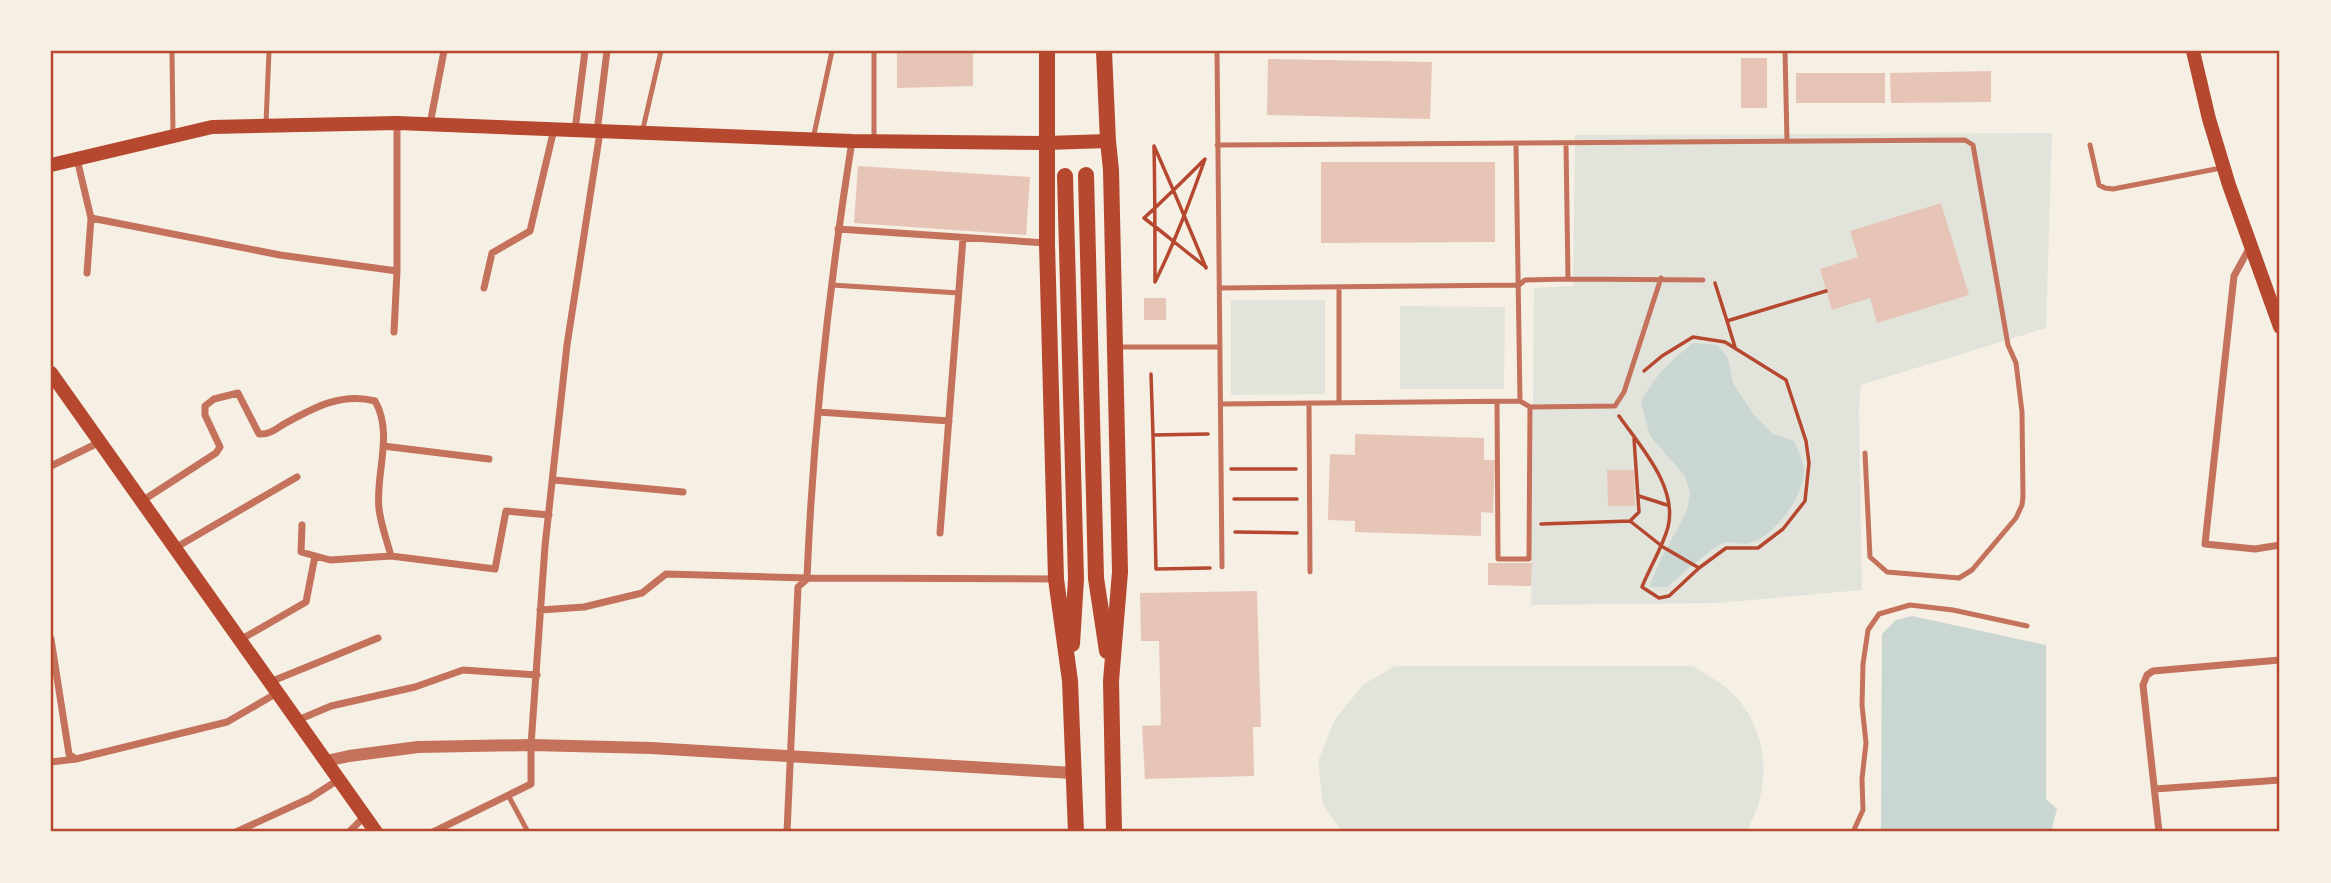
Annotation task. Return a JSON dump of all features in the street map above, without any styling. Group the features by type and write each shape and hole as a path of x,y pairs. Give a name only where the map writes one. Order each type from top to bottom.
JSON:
{"main road":[{"path":"1047,51 1047,243 1056,579 1070,681"},
{"path":"1104,51 1111,170 1119,572 1111,681 1114,832"},
{"path":"2193,51 2209,120 2224,168 2276,305 2280,327"},
{"path":"51,165 212,127 397,123 852,141 1108,141"},
{"path":"1065,176 1076,579 1070,681 1076,832"},
{"path":"1086,176 1096,578 1111,681"},
{"path":"51,373 376,832"}],"street":[{"path":"430,124 444,51"},
{"path":"575,131 585,51"},
{"path":"433,832 531,784 540,610 549,515 567,345 607,51"},
{"path":"394,332 397,271 397,123"},
{"path":"484,288 492,253 530,231 554,130"},
{"path":"787,832 798,587 807,578 811,480 818,412 838,229 852,141"},
{"path":"77,159 91,218 87,273"},
{"path":"91,218 279,255 397,271"},
{"path":"838,229 1047,243"},
{"path":"940,533 963,238"},
{"path":"2251,244 2234,276 2206,544 2255,549 2280,545"},
{"path":"141,501 216,453 220,447 205,415 205,406 214,400 237,393 259,434 267,435 307,411 335,400 360,397 374,401 380,411 383,446 379,507 391,556"},
{"path":"818,412 949,421"},
{"path":"51,466 100,442"},
{"path":"383,446 489,459"},
{"path":"174,548 297,477"},
{"path":"554,480 683,492"},
{"path":"302,525 301,552 330,560 391,556 495,569 506,511 549,515"},
{"path":"240,640 306,602 315,556"},
{"path":"540,610 584,607 642,593 666,574 807,578 1056,579"},
{"path":"51,762 75,759 227,722 273,687 378,638"},
{"path":"51,639 69,754 75,759"},
{"path":"2160,832 2143,685 2147,675 2153,671 2280,660"},
{"path":"298,720 331,706 415,687 463,670 537,675"},
{"path":"326,761 418,747 531,745 651,748 1073,773"},
{"path":"236,832 310,798 339,779"},
{"path":"2155,789 2280,780"},
{"path":"349,832 365,816"}],"lane":[{"path":"172,51 173,137"},
{"path":"266,126 269,51"},
{"path":"642,133 662,51"},
{"path":"813,139 832,51"},
{"path":"874,51 874,141"},
{"path":"1217,51 1222,567"},
{"path":"1784,51 1787,141"},
{"path":"1217,145 1965,140 1973,145 2008,345 2016,363 2019,380 2022,412 2022,505 2009,527 1966,576 1952,579 1887,572 1870,558 1865,453"},
{"path":"1566,143 1568,279"},
{"path":"1516,144 1520,401"},
{"path":"2090,145 2099,185 2113,190 2224,168"},
{"path":"1220,404 1520,401 1530,408 1615,406 1624,392 1661,278"},
{"path":"1219,288 1519,285 1525,280 1568,279 1703,280"},
{"path":"832,285 959,293"},
{"path":"1339,288 1339,403"},
{"path":"1115,347 1219,347"},
{"path":"1497,402 1499,559 1529,559 1530,408"},
{"path":"1308,403 1310,572"},
{"path":"1853,832 1863,810 1862,779 1866,743 1862,705 1863,664 1868,630 1879,614 1910,605 1953,610 2028,626"},
{"path":"508,795 527,832"}],"path":[{"path":"1155,208 1144,218 1155,227 1175,242 1206,267 1185,214 1173,190 1154,146 1155,208 1155,227 1155,282 1175,242 1185,214 1205,159 1173,190 1155,208"},
{"path":"1703,280 1715,282 1735,349"},
{"path":"1727,321 1826,290"},
{"path":"1612,406 1657,471 1667,493 1668,526 1642,587 1659,598 1670,596 1699,568 1726,548 1758,548 1783,529 1805,500 1810,463 1786,380 1725,342 1693,337 1662,356 1646,371 1631,369"},
{"path":"1151,374 1156,569 1222,567"},
{"path":"1153,435 1220,434"},
{"path":"1630,521 1639,512 1633,437"},
{"path":"1221,469 1309,469"},
{"path":"1639,496 1668,505"},
{"path":"1221,499 1309,499"},
{"path":"1529,524 1630,521 1661,546 1699,568"},
{"path":"1222,532 1310,533"}],"shaded area":[{"path":"2052,133 2046,328 1861,385 1859,409 1862,590 1718,603 1531,605 1534,288 1573,286 1575,135"},
{"path":"1231,300 1325,300 1325,394 1231,395"},
{"path":"1400,306 1505,307 1504,389 1400,389"},
{"path":"1693,343 1718,345 1728,359 1733,383 1753,414 1773,434 1794,441 1804,472 1793,504 1768,533 1747,544 1723,543 1667,587 1649,587 1687,511 1690,493 1685,476 1650,436 1641,402 1664,370"},
{"path":"1912,616 2046,645 2046,799 2057,809 2051,832 1881,832 1882,634 1896,620"},
{"path":"1395,666 1693,666 1736,697 1753,721 1762,749 1763,764 1761,794 1756,812 1745,832 1342,832 1323,805 1318,761 1335,719 1364,684"}],"building":[{"path":"897,51 973,51 973,86 897,88"},
{"path":"1741,58 1767,58 1767,108 1741,108"},
{"path":"1268,59 1432,62 1430,119 1267,115"},
{"path":"1991,71 1991,102 1891,103 1890,73"},
{"path":"1796,73 1885,73 1885,103 1796,103"},
{"path":"1321,162 1495,162 1495,242 1321,243"},
{"path":"858,166 1030,177 1026,235 854,223"},
{"path":"1941,203 1969,295 1877,323 1870,298 1832,310 1820,269 1858,257 1850,231"},
{"path":"1144,298 1166,298 1166,320 1144,320"},
{"path":"1355,434 1484,438 1484,460 1495,460 1493,513 1481,512 1481,536 1355,532 1355,521 1328,520 1330,454 1355,455"},
{"path":"1607,470 1634,470 1635,506 1608,506"},
{"path":"1488,563 1532,563 1531,586 1488,585"},
{"path":"1257,591 1261,727 1253,727 1254,776 1145,779 1142,726 1161,725 1159,641 1141,641 1140,593"}]}
